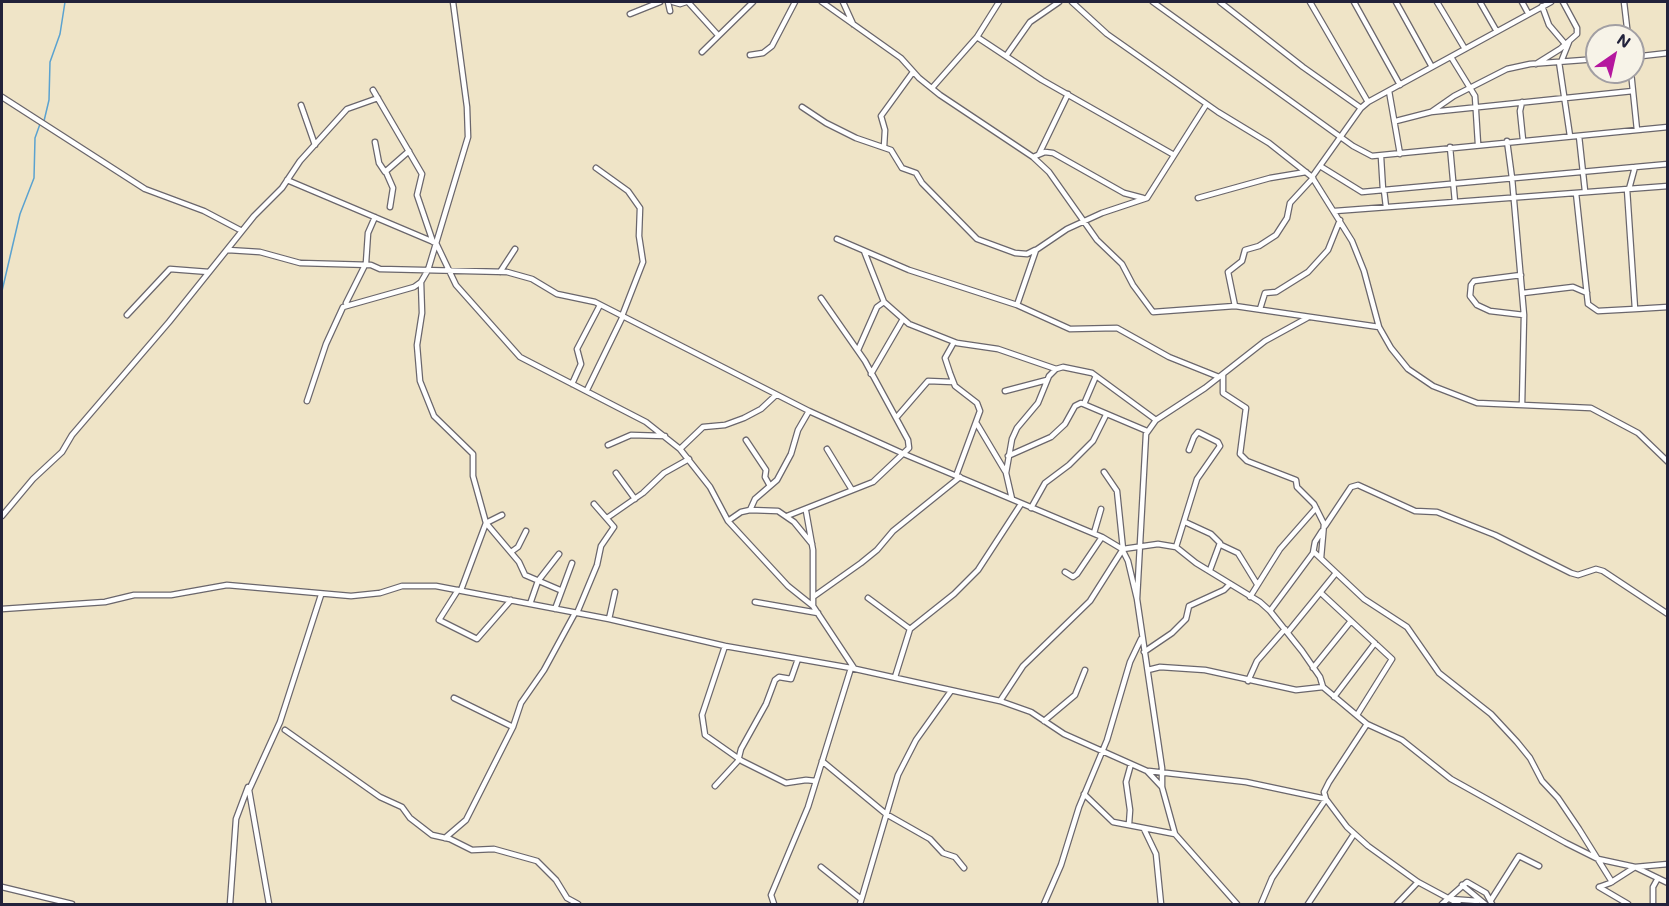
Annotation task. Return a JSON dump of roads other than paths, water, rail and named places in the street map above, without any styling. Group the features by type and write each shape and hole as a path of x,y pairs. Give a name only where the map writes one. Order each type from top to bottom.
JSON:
{"street":[{"path":"345,305 408,289 421,282 428,270 434,242 468,137 467,107 453,2"},
{"path":"630,14 660,2"},
{"path":"668,2 670,11"},
{"path":"674,2 680,4 687,2 717,34"},
{"path":"702,52 717,34 753,2"},
{"path":"750,55 763,53 772,46 795,2"},
{"path":"822,2 902,58 913,72 932,88 1033,157 1049,172 1097,240 1122,264 1133,285 1153,312 1235,306 1380,327"},
{"path":"843,2 854,26"},
{"path":"932,88 977,37 999,2"},
{"path":"1006,56 1030,22 1059,2"},
{"path":"1072,2 1096,26 1206,105 1269,143 1313,178 1340,220 1364,271 1380,327 1400,359 1433,386 1477,402 1571,405 1599,411 1638,433 1668,462"},
{"path":"1153,2 1366,154 1381,157 1478,144 1668,127"},
{"path":"1220,2 1303,67 1361,108"},
{"path":"1310,2 1368,102"},
{"path":"1354,2 1400,85"},
{"path":"1396,2 1432,67"},
{"path":"1437,2 1465,49"},
{"path":"1480,2 1496,30"},
{"path":"1522,2 1528,13"},
{"path":"1235,306 1228,276 1229,270 1242,261 1245,250 1259,246 1276,235 1287,218 1290,202 1313,178 1361,108 1496,30 1551,2"},
{"path":"1536,64 1567,43 1578,31 1563,2"},
{"path":"1624,2 1627,24"},
{"path":"1542,6 1549,25 1567,43"},
{"path":"977,37 1068,94 1174,155"},
{"path":"1567,43 1560,62 1570,136"},
{"path":"1645,56 1668,53"},
{"path":"1451,57 1475,96 1478,144"},
{"path":"1431,112 1500,71 1536,64 1585,60"},
{"path":"884,147 885,130 881,116 913,72"},
{"path":"1632,84 1637,129"},
{"path":"373,90 423,177 417,195 434,242 456,285 513,351 551,375 587,390 646,422 680,449 710,487 728,521 788,586 813,606 853,668"},
{"path":"1389,91 1396,120 1400,154"},
{"path":"1396,120 1431,112 1633,91"},
{"path":"1039,154 1068,94"},
{"path":"2,96 153,194 204,211 242,231"},
{"path":"2,516 33,479 62,452 72,435 347,109 378,98"},
{"path":"1522,102 1520,118 1523,140"},
{"path":"301,105 315,145"},
{"path":"802,106 826,123 856,138 896,153 902,168 916,174 976,239 1015,253 1027,254 1058,234 1102,213 1147,198 1206,105"},
{"path":"1579,136 1584,191"},
{"path":"1507,141 1523,292 1521,405"},
{"path":"375,142 380,163 393,188 390,207"},
{"path":"1450,147 1455,202"},
{"path":"386,172 409,151"},
{"path":"1033,157 1053,153 1124,193 1147,198"},
{"path":"1381,157 1386,207"},
{"path":"1320,166 1359,191 1668,164"},
{"path":"1635,167 1628,189 1635,309"},
{"path":"587,390 623,316 644,262 639,236 640,208 628,191 596,168"},
{"path":"1198,198 1270,178 1306,172"},
{"path":"287,180 434,242"},
{"path":"1335,211 1668,186"},
{"path":"1576,193 1588,303 1596,311 1668,307"},
{"path":"307,401 326,344 365,265 369,230 375,217"},
{"path":"1260,309 1265,293 1276,292 1308,272 1328,250 1340,220"},
{"path":"837,239 909,270 1017,304 1070,329 1117,328 1169,357 1221,375"},
{"path":"500,272 515,249"},
{"path":"228,250 260,252 300,263 365,265 380,269 500,272 532,279 557,294 600,305 809,411 904,454 1094,533 1123,549 1158,544 1176,547 1196,563 1270,611 1320,677 1323,687 1367,724 1402,740 1451,779 1598,859 1635,867 1668,883"},
{"path":"1017,304 1036,250"},
{"path":"864,251 884,302 903,319 954,342 998,349 1056,369"},
{"path":"127,315 170,269 209,272"},
{"path":"1521,275 1474,281 1471,285 1470,296 1477,305 1490,311 1524,315"},
{"path":"1523,292 1573,287 1585,279"},
{"path":"421,282 422,313 417,345 420,381 434,416 473,454 472,476 486,523 511,552 525,575 560,590"},
{"path":"1573,287 1587,293"},
{"path":"788,516 806,511 873,482 904,454 909,444 858,350 821,298"},
{"path":"858,350 877,306 884,302"},
{"path":"572,384 581,364 577,349 600,305"},
{"path":"1137,599 1147,431 1156,420 1265,341 1307,318"},
{"path":"872,374 903,319"},
{"path":"813,597 861,563 893,531 958,476 977,424 980,408 953,382 945,358 954,342"},
{"path":"1006,473 1015,431 1038,403 1047,380 1056,369 1063,367 1096,376 1156,420"},
{"path":"1221,375 1223,393 1246,409 1239,452 1241,457 1295,480 1298,489 1316,508 1324,528 1321,558"},
{"path":"1084,404 1096,376"},
{"path":"1005,391 1047,380"},
{"path":"896,417 928,381 953,382"},
{"path":"680,449 703,427 725,425 744,418 760,409 776,395"},
{"path":"1008,456 1051,437 1065,424 1076,406 1084,404 1147,431"},
{"path":"750,510 753,501 774,484 790,457 796,434 809,411"},
{"path":"1031,508 1045,483 1069,465 1093,441 1106,415"},
{"path":"977,424 1006,473 1012,499"},
{"path":"1176,547 1197,479 1220,446 1198,432 1189,450"},
{"path":"608,445 631,435 665,436"},
{"path":"746,440 766,470 765,477 770,486"},
{"path":"826,449 852,490"},
{"path":"607,518 635,499 664,472 689,459"},
{"path":"1104,472 1118,490 1123,549 1137,599 1162,772 1162,787 1175,834 1237,904"},
{"path":"616,473 635,499"},
{"path":"1270,611 1314,552 1315,542 1351,487 1358,485 1415,511 1437,512 1495,535 1571,573 1578,575 1596,569 1603,571 1668,614"},
{"path":"445,838 466,820 513,727 521,703 544,670 576,613 597,565 601,546 614,530 594,504"},
{"path":"895,677 910,629 954,594 978,570 1021,504"},
{"path":"1250,597 1280,549 1316,508"},
{"path":"728,521 741,512 771,509 788,516 812,544"},
{"path":"1094,533 1101,509"},
{"path":"806,511 812,544 813,606"},
{"path":"502,515 486,523 460,590 439,620 477,639 511,600"},
{"path":"1185,522 1211,534 1221,545 1238,553 1257,585"},
{"path":"511,552 518,547 526,531"},
{"path":"1065,572 1075,576 1102,537"},
{"path":"1210,570 1221,545"},
{"path":"1000,701 1023,666 1090,601 1123,549"},
{"path":"1314,552 1364,598 1407,627 1439,673 1491,714 1517,741 1612,882"},
{"path":"530,604 538,581 559,554"},
{"path":"555,609 572,562"},
{"path":"1248,681 1257,661 1322,594 1336,573"},
{"path":"2,609 85,604 134,596 171,595 226,585 321,595 380,594 402,586 422,584 609,619 725,645 853,668 1000,701 1031,712 1064,734 1147,771 1246,782 1326,799"},
{"path":"1144,652 1172,633 1185,619 1189,606 1224,590 1229,585"},
{"path":"609,619 615,592"},
{"path":"1322,594 1392,661 1357,715"},
{"path":"230,904 236,819 242,796 280,722 321,595"},
{"path":"868,598 910,629"},
{"path":"755,602 818,613"},
{"path":"1313,668 1351,621"},
{"path":"1044,904 1084,794 1103,750 1120,690 1141,639"},
{"path":"1334,697 1375,643"},
{"path":"725,645 701,719 705,735 738,759 786,783 816,781"},
{"path":"715,786 738,759 767,702 775,680 779,677 791,679 798,659"},
{"path":"1148,670 1160,667 1205,670 1296,690 1323,687"},
{"path":"774,904 771,895 797,836 853,668"},
{"path":"1044,721 1075,695 1085,670"},
{"path":"821,867 860,902 898,775 916,740 951,691"},
{"path":"454,698 513,727"},
{"path":"1367,724 1329,782 1324,792 1326,799 1354,834 1418,882 1460,904"},
{"path":"285,730 381,797 402,807 410,818 432,835 475,851 494,849 534,859 554,878 567,898 578,904"},
{"path":"822,761 886,814 930,839 943,853 955,856 964,868"},
{"path":"1129,824 1131,810 1126,782 1131,764"},
{"path":"1147,771 1162,787"},
{"path":"249,785 269,904"},
{"path":"1084,794 1110,820 1175,834"},
{"path":"1261,904 1272,878 1326,799"},
{"path":"1144,829 1156,854 1161,904"},
{"path":"1308,904 1354,834"},
{"path":"1442,904 1467,882 1473,884 1492,902 1519,856 1539,866"},
{"path":"1628,904 1599,887 1612,882 1635,867 1668,864"},
{"path":"1653,904 1653,887 1658,878"},
{"path":"1397,904 1418,882"},
{"path":"1462,885 1483,903"},
{"path":"2,887 72,904"},
{"path":"1450,898 1483,903"}],"waterway":[{"path":"44,121 49,100 50,62 60,34 65,2"},
{"path":"2,291 20,214 34,178 35,138 40,124"}]}
